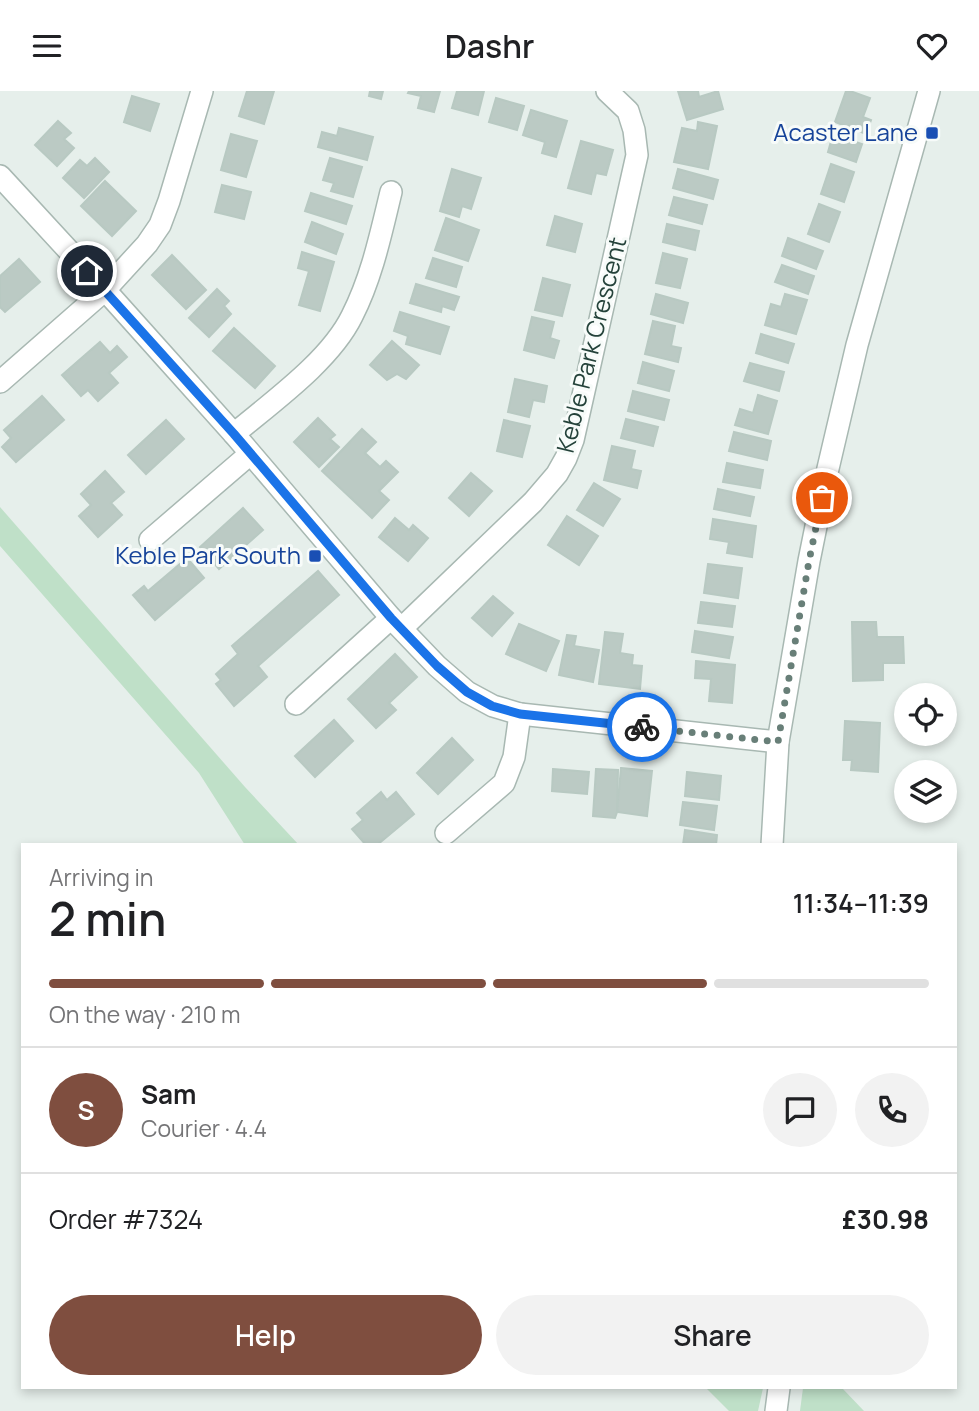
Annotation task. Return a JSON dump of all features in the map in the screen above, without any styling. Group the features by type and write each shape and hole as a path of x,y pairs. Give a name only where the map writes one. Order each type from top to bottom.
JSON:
{"street":[{"path":"0,381 104,290 147,244 160,225 169,201 202,91"},
{"name":"Keble Park Crescent","path":"397,623 533,502 557,474 566,458 573,440 637,155 628,111 607,91"},
{"path":"772,843 778,742 809,561 829,464 857,345 929,91"},
{"path":"0,176 234,434 397,623 437,666 467,692 492,706 520,714 778,742"},
{"path":"234,434 307,372 337,341 352,318 365,288 391,192"},
{"path":"150,540 250,454"},
{"path":"296,704 397,623"},
{"path":"446,833 504,783 514,757 520,714"},
{"path":"776,1411 779,1389"}],"green space":[{"path":"0,507 297,843 244,843 199,773 0,546"},
{"path":"707,1389 763,1389 758,1411 729,1411"},
{"path":"803,1389 843,1389 864,1411 800,1411"}],"building":[{"path":"247,91 274,91 264,124 239,116"},
{"path":"370,91 383,91 381,99 369,96"},
{"path":"440,91 434,112 418,108 421,96 408,93"},
{"path":"457,91 484,91 478,115 452,108"},
{"path":"678,91 698,91 699,97 718,91 723,109 687,120"},
{"path":"846,91 870,98 863,117 871,120 866,134 835,122"},
{"path":"132,96 159,104 150,131 124,122"},
{"path":"496,98 524,106 517,130 489,122"},
{"path":"531,110 567,121 556,157 542,153 545,142 523,135"},
{"path":"58,121 71,133 64,139 74,148 57,166 35,145"},
{"path":"698,122 717,126 708,169 674,162 682,128 697,131"},
{"path":"339,128 373,137 367,160 318,147 322,132 337,136"},
{"path":"231,134 257,141 246,177 221,170"},
{"path":"833,134 862,144 856,162 828,152"},
{"path":"581,141 613,150 606,175 596,173 591,194 568,188"},
{"path":"95,158 109,172 84,198 63,178 80,160 87,166"},
{"path":"330,158 362,167 353,197 331,191 334,183 323,180"},
{"path":"831,164 854,172 844,202 821,194"},
{"path":"452,169 481,178 471,209 462,206 459,217 440,211"},
{"path":"678,169 718,180 713,199 673,188"},
{"path":"105,181 136,211 112,236 81,206"},
{"path":"222,185 251,192 244,219 215,212"},
{"path":"311,193 352,206 346,224 305,211"},
{"path":"674,197 707,205 702,224 669,215"},
{"path":"819,204 840,212 829,242 808,234"},
{"path":"555,216 582,224 575,252 547,245"},
{"path":"446,218 479,230 468,261 435,250"},
{"path":"312,222 343,234 336,254 305,242"},
{"path":"667,224 699,231 695,250 663,242"},
{"path":"788,238 823,251 816,269 782,256"},
{"path":"302,252 334,262 320,311 299,305 309,271 298,268"},
{"path":"663,253 687,259 680,288 656,283"},
{"path":"172,255 206,290 186,309 152,275"},
{"path":"433,258 462,267 456,287 426,278"},
{"path":"19,259 40,282 5,312 0,307 0,276"},
{"path":"782,265 814,276 808,294 775,282"},
{"path":"543,278 570,285 562,316 535,310"},
{"path":"416,284 459,297 454,310 442,306 441,312 410,303"},
{"path":"217,289 229,301 224,306 231,314 209,337 189,318"},
{"path":"656,294 688,303 683,323 651,314"},
{"path":"785,294 807,300 796,334 765,325 771,304 781,307"},
{"path":"400,312 449,327 440,354 406,344 408,336 394,331"},
{"path":"532,317 554,322 550,338 559,341 554,358 524,350"},
{"path":"653,321 675,326 671,346 681,348 678,362 645,354"},
{"path":"234,328 275,366 255,388 213,351"},
{"path":"761,334 794,344 788,363 756,353"},
{"path":"392,341 419,365 406,379 397,374 387,380 370,365"},
{"path":"100,342 110,353 117,346 127,357 109,373 118,383 98,401 88,390 81,396 62,375"},
{"path":"643,362 674,371 669,391 638,383"},
{"path":"750,363 784,372 779,391 744,381"},
{"path":"515,379 547,386 544,402 533,400 529,417 508,412"},
{"path":"633,391 669,400 664,420 628,411"},
{"path":"758,395 777,401 768,434 735,425 740,409 753,413"},
{"path":"42,396 64,420 16,462 2,447 11,438 4,430"},
{"path":"318,418 335,435 330,439 339,447 319,467 294,442"},
{"path":"626,419 658,427 653,446 621,438"},
{"path":"166,420 184,439 146,474 128,455"},
{"path":"504,420 530,426 522,457 497,451"},
{"path":"362,429 376,442 365,453 380,467 386,461 398,472 379,491 389,500 372,518 322,471"},
{"path":"734,432 771,441 767,460 729,451"},
{"path":"612,446 635,451 631,469 641,471 637,488 604,480"},
{"path":"727,463 763,470 760,488 723,482"},
{"path":"105,471 124,492 111,503 122,515 98,537 79,516 91,505 81,494"},
{"path":"471,473 492,491 469,516 449,498"},
{"path":"594,483 620,499 603,526 577,510"},
{"path":"718,489 754,497 750,516 714,509"},
{"path":"243,508 263,530 219,569 200,547"},
{"path":"567,516 598,536 579,565 548,545"},
{"path":"395,518 409,530 413,525 428,538 408,561 379,537"},
{"path":"713,519 756,526 752,557 727,553 729,542 710,539"},
{"path":"187,558 204,578 155,620 133,595 144,586 148,591"},
{"path":"708,564 742,568 738,598 704,593"},
{"path":"318,571 339,595 258,666 267,677 234,706 216,684 221,680 216,674 238,654 232,646"},
{"path":"493,596 513,613 492,636 472,618"},
{"path":"701,602 735,606 732,627 698,623"},
{"path":"852,622 876,622 877,637 903,637 904,663 883,663 883,680 853,681"},
{"path":"519,624 559,641 546,671 506,654"},
{"path":"695,631 733,637 729,658 692,652"},
{"path":"605,632 623,634 620,653 633,655 632,665 642,666 640,689 599,684"},
{"path":"567,635 576,636 574,646 599,650 593,682 559,675"},
{"path":"395,654 417,677 389,703 396,710 376,728 348,699"},
{"path":"696,661 735,665 732,703 709,701 711,679 695,678"},
{"path":"334,720 353,741 315,777 295,756"},
{"path":"845,721 880,723 878,772 851,770 852,760 843,760"},
{"path":"452,738 473,760 438,794 417,773"},
{"path":"621,768 652,771 647,816 617,812"},
{"path":"553,769 589,772 587,794 552,791"},
{"path":"596,769 618,770 615,818 593,816"},
{"path":"687,772 721,776 719,800 685,796"},
{"path":"381,792 387,800 396,792 414,814 379,843 364,843 352,829 363,820 357,813"},
{"path":"683,802 717,806 714,830 680,825"},
{"path":"685,830 717,835 716,843 683,843"}],"way so far":[{"path":"642,727 778,742 822,498"}],"place":[{"name":"Acaster Lane","path":"932,133"},
{"name":"Keble Park South","path":"315,556"}],"route":[{"path":"87,271 234,434 391,618 437,666 467,692 492,706 520,714 642,727"}]}
